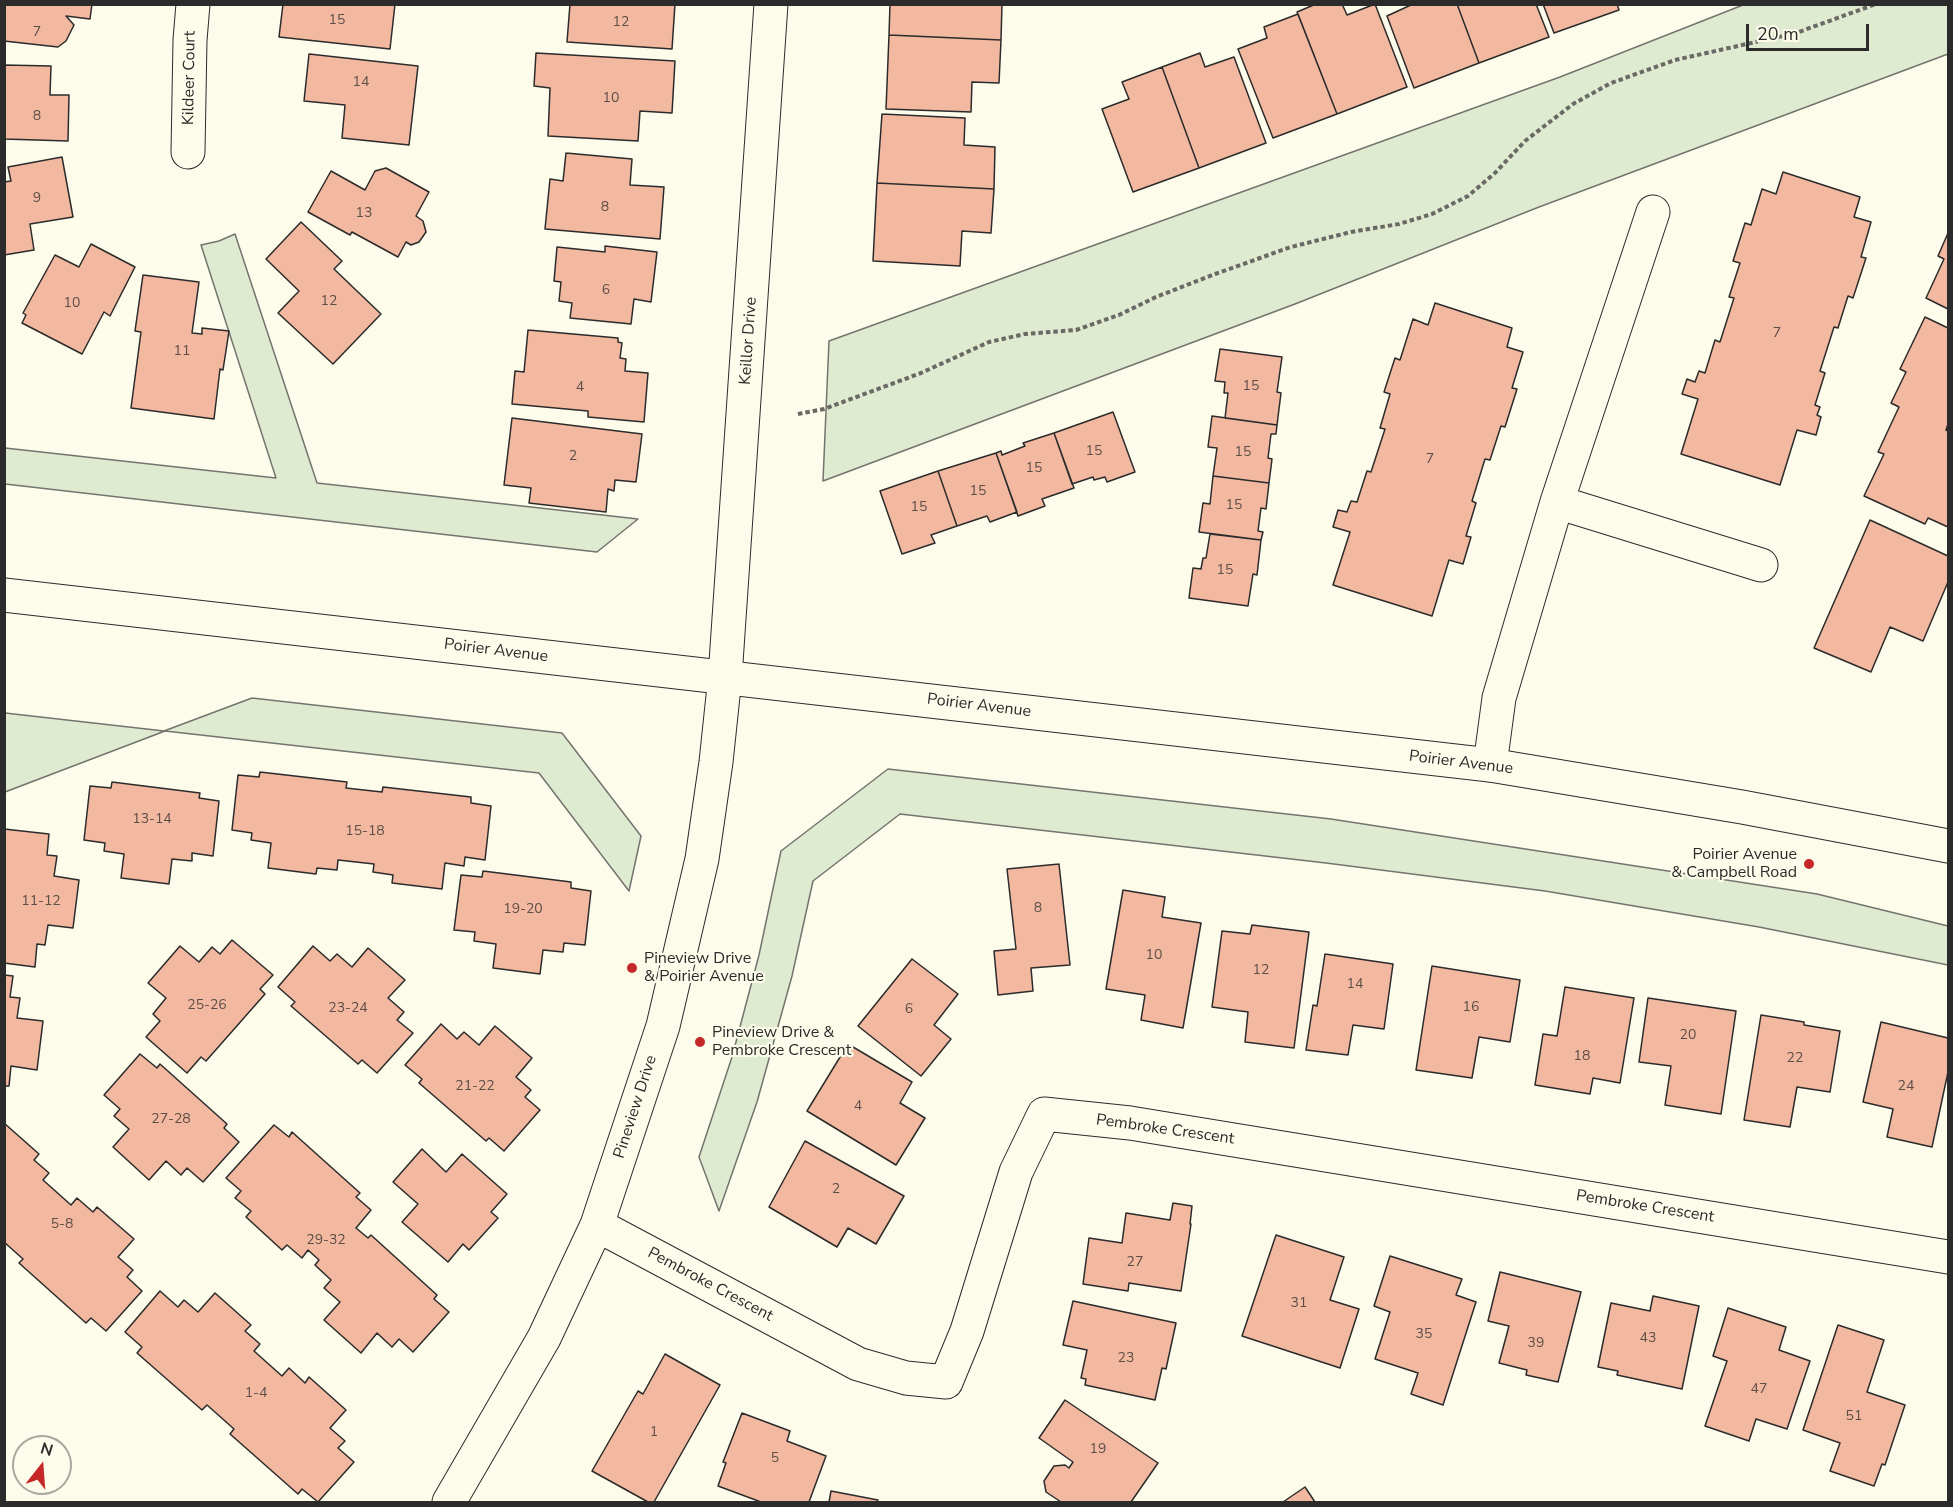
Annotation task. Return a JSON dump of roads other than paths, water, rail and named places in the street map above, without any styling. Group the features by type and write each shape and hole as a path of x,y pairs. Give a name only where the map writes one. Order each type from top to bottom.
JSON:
{"street":[{"name":"Kildeer Court","path":"188,152 193,4"},
{"name":"Keillor Drive","path":"725,678 771,4"},
{"path":"1490,765 1499,698 1557,502 1653,212"},
{"path":"1557,502 1761,565"},
{"name":"Poirier Avenue","path":"4,595 1490,765 1742,807 1948,846"},
{"name":"Pineview Drive","path":"449,1503 544,1338 597,1225 663,1026 702,859 725,678"},
{"name":"Pembroke Crescent","path":"597,1225 858,1364 906,1378 946,1382 967,1331 1017,1172 1044,1114 1130,1123 1948,1257"}],"place":[{"name":"Poirier Avenue & Campbell Road","path":"1809,864"},
{"name":"Pineview Drive & Poirier Avenue","path":"632,968"},
{"name":"Pineview Drive & Pembroke Crescent","path":"700,1042"}]}
